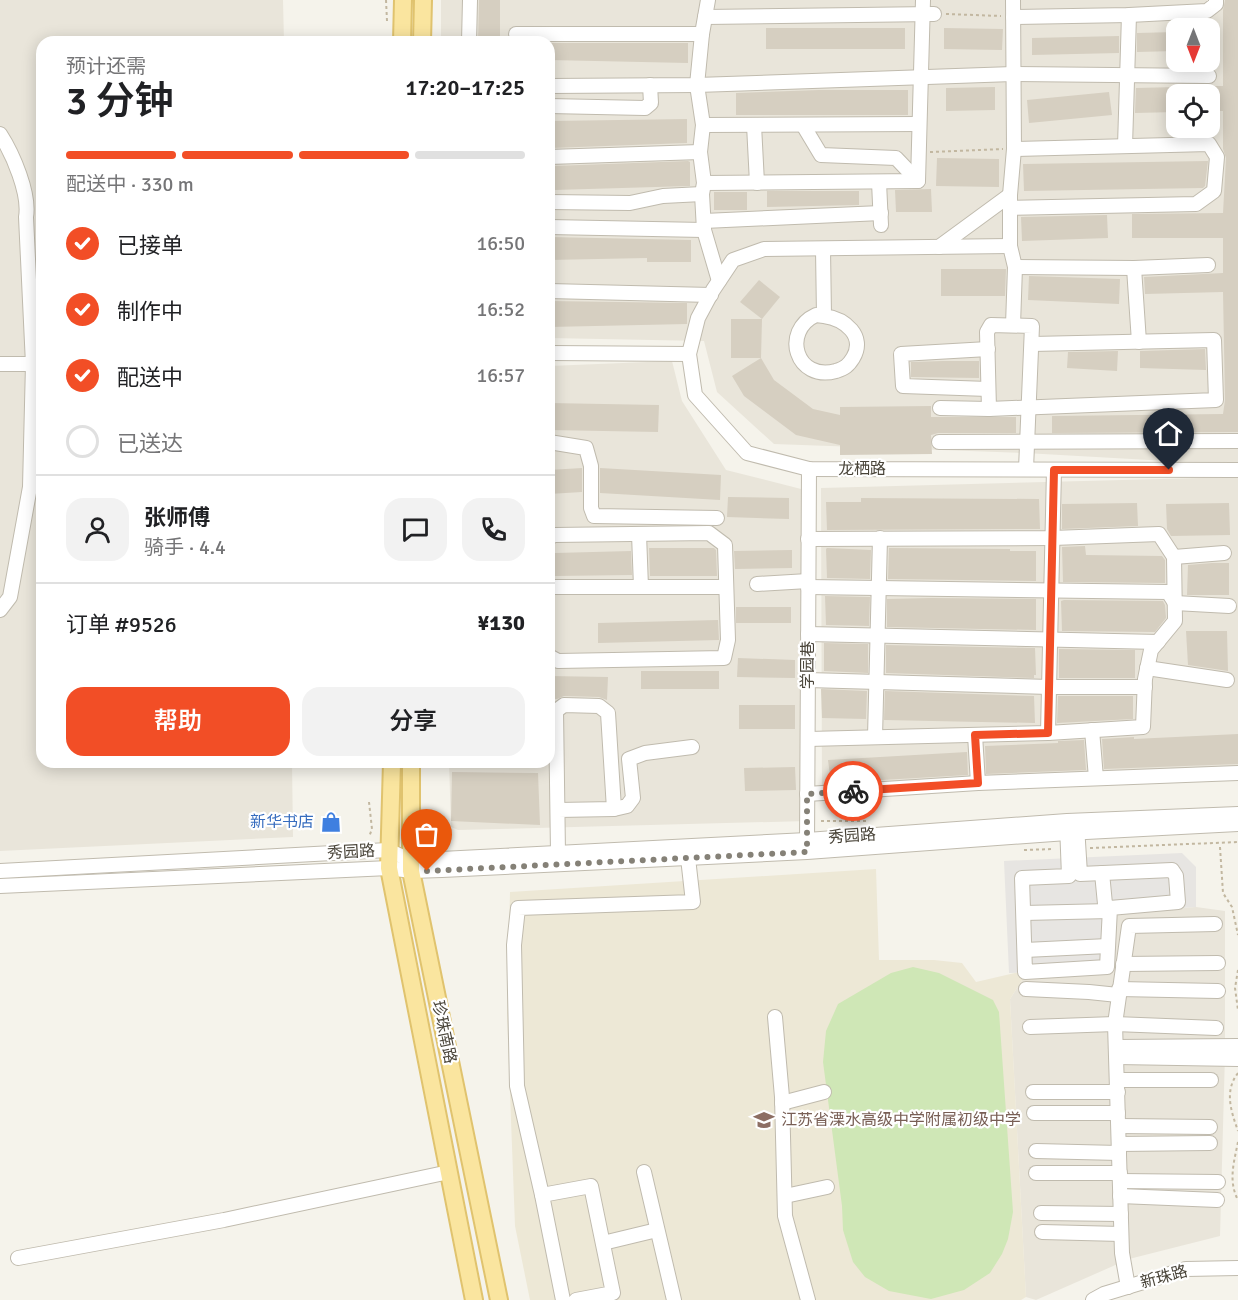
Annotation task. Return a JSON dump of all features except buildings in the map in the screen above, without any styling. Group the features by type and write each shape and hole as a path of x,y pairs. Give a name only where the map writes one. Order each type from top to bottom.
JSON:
{"main road":[{"path":"402,36 403,0"},
{"path":"422,36 423,0"},
{"name":"珍珠南路","path":"392,768 389,868 474,1300"},
{"name":"珍珠南路","path":"411,768 411,866 499,1300"}],"street":[{"path":"470,0 470,36"},
{"path":"708,0 697,84 703,125 700,152 704,225 719,281"},
{"path":"1012,0 1014,149 1010,202 1010,246 1015,267 1013,325"},
{"path":"1013,17 1207,11 1216,4 1216,0"},
{"path":"705,17 927,9 920,76 918,181"},
{"path":"1125,146 1130,15"},
{"path":"516,34 702,34"},
{"path":"555,86 1013,74 1209,76"},
{"path":"555,106 645,108 651,103 650,85"},
{"path":"703,125 919,124"},
{"path":"754,125 757,183"},
{"path":"803,125 821,155 896,158 918,181"},
{"path":"0,134 24,186 28,206 26,217 36,340"},
{"path":"938,247 1010,202 1197,204 1214,191 1217,157 1209,144 1014,149"},
{"path":"555,157 700,152"},
{"path":"555,202 630,203 703,189 757,183 918,181"},
{"path":"555,227 881,219 879,182"},
{"path":"555,353 689,354 698,318 733,260 765,249 1010,246"},
{"path":"823,249 825,316"},
{"path":"1015,267 1134,268 1208,265"},
{"path":"1134,268 1139,342"},
{"path":"555,291 711,295"},
{"path":"816,315 825,316 835,318 847,325 856,335 857,344 855,355 848,366 831,373 811,370 801,362 797,350 797,338 801,326 816,315"},
{"path":"989,409 987,332 991,325 1032,326 1026,469"},
{"path":"940,408 1030,408 1216,400 1214,340 1032,344"},
{"path":"988,349 901,354 903,386 988,389"},
{"name":"龙栖路","path":"689,354 695,395 747,453 809,469 1238,470"},
{"path":"0,364 36,364"},
{"path":"0,610 10,597 30,488 36,395"},
{"path":"939,442 1238,441"},
{"path":"555,443 586,448 591,466 591,508 594,516 717,518"},
{"name":"学园巷","path":"807,851 809,469"},
{"path":"1048,733 1054,470"},
{"path":"555,535 709,533 725,545 728,640 724,658 555,659"},
{"path":"639,534 640,587"},
{"path":"808,539 1053,538 1159,534 1174,556 1175,603 1175,621 1151,650 1145,687 1143,727 1048,733 808,739"},
{"path":"876,737 880,538"},
{"path":"1174,556 1224,553"},
{"path":"757,584 1168,592 1175,603"},
{"path":"555,587 725,587"},
{"path":"1175,603 1229,606"},
{"path":"808,634 1158,642"},
{"path":"1148,668 1227,680"},
{"path":"808,680 1049,687 1145,687"},
{"path":"558,853 556,711 564,705 599,706 608,713 614,809"},
{"path":"1092,730 1096,778"},
{"path":"975,735 978,783"},
{"path":"558,810 614,809 627,806 633,798 629,759 645,753 692,747"},
{"path":"807,794 978,783 1238,773"},
{"name":"秀园路","path":"0,871 388,850 411,866 688,858 807,851 1238,813"},
{"name":"秀园路","path":"1072,827 1238,824"},
{"path":"1072,827 1073,854 1070,876 1022,878 1026,972 1107,967 1110,909 1105,904 1102,873"},
{"name":"秀园路","path":"0,886 389,868 558,853 807,851"},
{"path":"1024,913 1110,909 1178,902 1176,876 1172,870 1080,874 1073,854"},
{"path":"563,1300 517,1086 514,945 518,908 693,902 688,858"},
{"path":"1128,1287 1121,1234 1115,1024 1129,926 1215,924"},
{"path":"1025,950 1108,946"},
{"path":"1123,964 1218,963"},
{"path":"1026,989 1089,992 1218,991"},
{"path":"775,1017 782,1104 785,1216 808,1300"},
{"path":"1030,1028 1115,1024 1216,1028"},
{"path":"1117,1052 1238,1046"},
{"path":"1117,1052 1238,1059"},
{"path":"1033,1092 1211,1080"},
{"path":"782,1104 824,1092"},
{"path":"1034,1113 1210,1127"},
{"path":"1036,1151 1119,1149 1210,1143"},
{"path":"18,1258 224,1220 449,1172"},
{"path":"644,1172 674,1300"},
{"path":"1036,1173 1218,1182"},
{"path":"542,1196 591,1186 613,1293 585,1299"},
{"path":"785,1196 827,1187"},
{"path":"1120,1197 1217,1200"},
{"path":"1041,1213 1121,1214"},
{"path":"603,1243 657,1230"},
{"path":"1042,1232 1121,1234"},
{"name":"新珠路","path":"1093,1300 1104,1294 1186,1269 1238,1268"}],"path":[{"path":"927,9 1013,17"},
{"path":"918,152 1014,149"},
{"path":"1220,847 1223,893 1232,907 1238,935"},
{"path":"1238,970 1234,988 1238,1010"},
{"path":"1238,1073 1231,1083 1229,1097 1238,1131"},
{"path":"1238,1142 1232,1175 1233,1187 1238,1200"}],"shaded area":[{"path":"0,0 283,0 284,36 36,36 36,768 292,768 293,837 0,851"},
{"path":"441,0 1238,0 1238,465 1025,453 774,444 717,392 704,341 555,338 555,36 441,36"},
{"path":"672,361 682,401 726,470 805,490 807,821 458,830 451,827 449,768 555,768 555,366"},
{"path":"1238,477 1238,778 822,796 821,488"},
{"path":"1182,853 1196,867 1196,907 1115,912 1111,971 1009,973 1004,861"},
{"name":"江苏省溧水高级中学附属初级中学","path":"876,869 879,960 934,960 962,963 976,982 1019,972 1024,977 1010,999 1026,1297 1021,1300 530,1300 515,1226 507,1014 510,892"},
{"path":"1196,907 1225,911 1225,1054 1220,1236 1129,1259 1036,1300 1026,1297 1010,999 1024,977 1115,912"}],"green space":[{"path":"913,967 939,973 993,1000 999,1012 1013,1212 1008,1239 990,1273 964,1290 931,1299 889,1291 865,1277 853,1262 843,1230 842,1206 823,1062 826,1031 838,1004 891,973"}],"way so far":[{"path":"427,871 807,852 807,794 853,791"}],"place":[{"name":"新华书店","path":"331,822"},
{"name":"江苏省溧水高级中学附属初级中学","path":"764,1120"}],"route":[{"path":"853,791 978,783 975,735 1048,733 1054,470 1169,470"}]}
